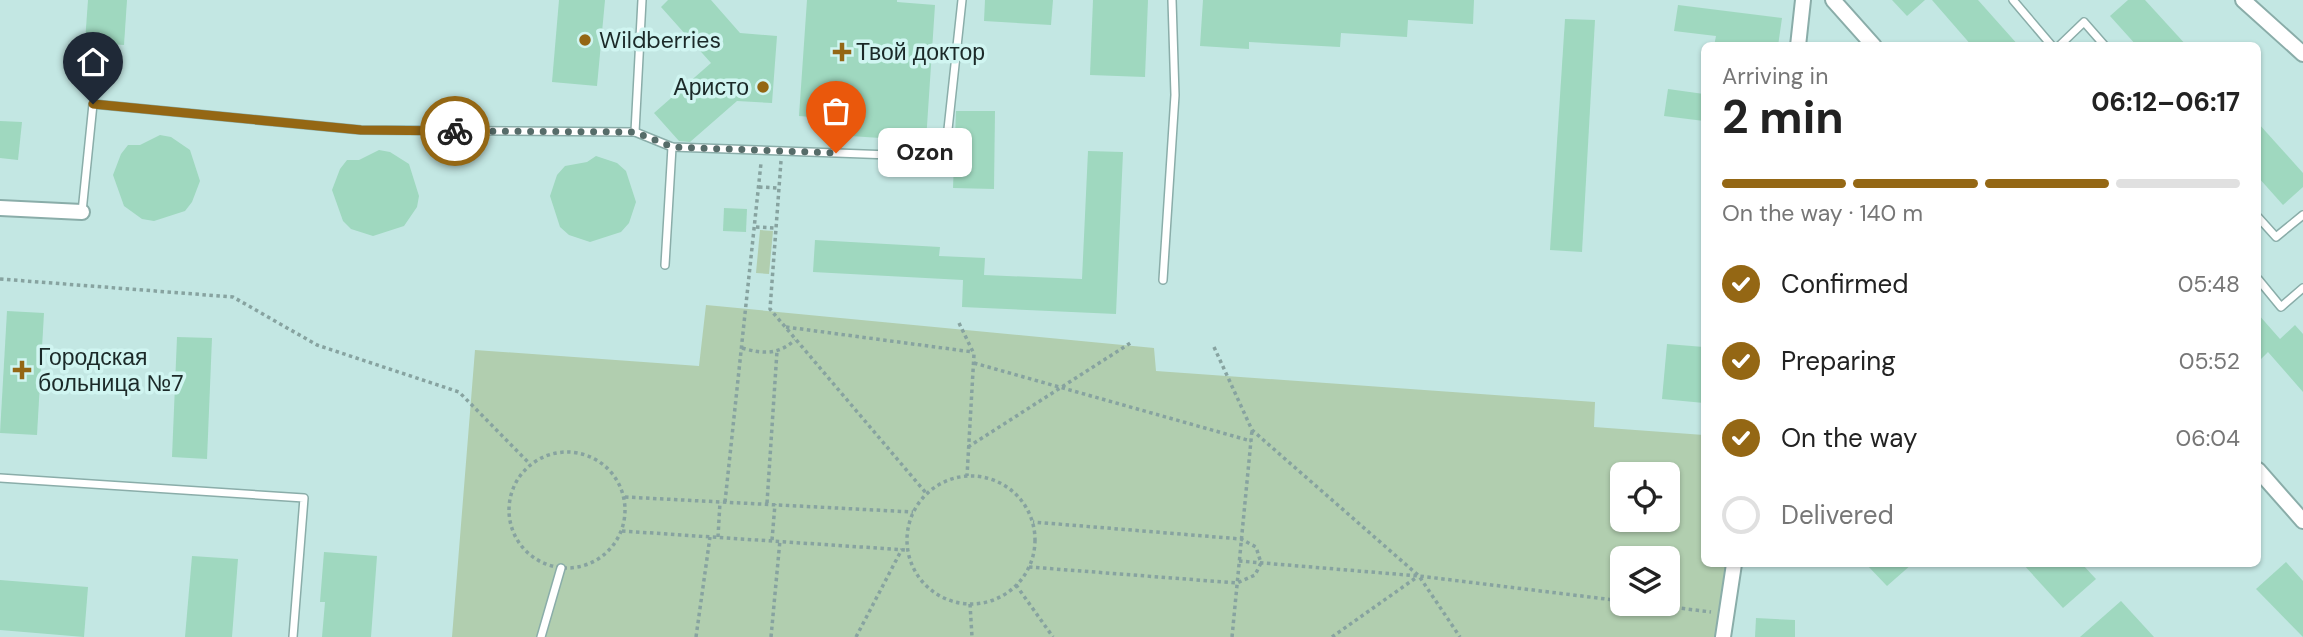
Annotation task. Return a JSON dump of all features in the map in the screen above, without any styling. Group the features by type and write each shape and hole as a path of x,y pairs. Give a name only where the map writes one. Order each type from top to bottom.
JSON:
{"street":[{"path":"1798,42 1803,0"},
{"path":"1833,0 1870,42"},
{"path":"2244,0 2303,54"},
{"path":"0,208 82,212"},
{"path":"2261,473 2303,521"},
{"path":"1723,637 1734,567"}],"lane":[{"path":"635,132 642,0"},
{"path":"82,212 93,104 361,130 635,132 672,147 945,157 962,0"},
{"path":"1163,280 1175,95 1172,0"},
{"path":"2012,0 2049,42"},
{"path":"2063,42 2084,22 2102,42"},
{"path":"665,265 672,147"},
{"path":"2261,220 2276,237 2303,215"},
{"path":"2261,283 2281,307 2303,288"},
{"path":"0,478 304,498 293,637"},
{"path":"541,637 561,568"}],"path":[{"path":"718,537 756,227 762,150"},
{"path":"781,151 770,309 926,493"},
{"path":"760,187 778,188"},
{"path":"756,227 775,228"},
{"path":"0,279 233,297 317,345 459,392 530,464"},
{"path":"959,323 973,352 974,363 967,476"},
{"path":"786,327 973,352"},
{"path":"742,348 757,352 777,351 783,350 795,340"},
{"path":"968,447 1132,342"},
{"path":"1214,347 1252,430 1419,576 1460,637"},
{"path":"767,503 777,351"},
{"path":"974,363 1251,441"},
{"path":"1232,637 1252,430"},
{"path":"567,452 586,455 603,464 616,479 624,497 622,531 612,548 597,561 578,568 561,568 540,563 524,551 513,535 508,516 509,496 517,479 530,464 548,455 567,452"},
{"path":"856,637 904,550 906,532 913,512 926,493 945,481 967,476 989,478 1009,488 1024,504 1033,522 1035,542 1029,567 1006,594 988,602 970,604 947,600 930,590 916,575 904,550"},
{"path":"624,497 913,512"},
{"path":"772,540 775,504"},
{"path":"1029,567 1237,583 1250,580 1259,570 1261,563 1256,547 1241,539 1033,522"},
{"path":"622,531 904,550"},
{"path":"696,637 710,537"},
{"path":"771,637 780,540"},
{"path":"1239,561 1419,576 1610,600"},
{"path":"1332,637 1419,576"},
{"path":"1016,585 1053,637"},
{"path":"970,604 972,637"},
{"path":"1680,608 1727,614"}],"green space":[{"path":"760,230 773,231 769,274 756,273"},
{"path":"706,305 1154,348 1156,371 1595,402 1594,427 1701,435 1701,567 1729,567 1722,637 452,637 475,350 699,366"}],"building":[{"path":"88,0 127,0 124,45 85,42"},
{"path":"559,0 605,0 597,86 552,82"},
{"path":"668,0 711,0 740,33 777,36 772,103 737,101 690,142 679,141 654,113 711,63 661,7"},
{"path":"807,0 897,0 935,5 926,141 835,135 836,119 799,116"},
{"path":"985,0 1053,0 1051,25 984,21"},
{"path":"1093,0 1148,0 1145,77 1090,75"},
{"path":"1203,0 1474,0 1473,24 1408,20 1407,37 1341,33 1340,47 1249,42 1249,49 1200,46"},
{"path":"1892,0 1925,0 1907,16"},
{"path":"1932,0 1978,0 2015,42 1969,42"},
{"path":"2128,0 2145,0 2183,42 2133,42 2110,16"},
{"path":"1678,5 1782,18 1779,42 1715,42 1716,36 1674,31"},
{"path":"1565,19 1595,20 1582,252 1550,250"},
{"path":"1668,89 1701,94 1701,121 1664,116"},
{"path":"956,111 995,111 994,189 953,188"},
{"path":"0,121 22,122 18,160 0,158"},
{"path":"2261,126 2303,173 2303,187 2283,205 2261,180"},
{"path":"160,135 171,137 190,150 200,181 192,202 185,211 154,221 142,219 124,206 113,175 121,154 128,145 140,145"},
{"path":"379,150 390,152 409,164 419,196 417,207 404,226 373,236 351,229 343,221 332,190 340,169 347,160 359,160"},
{"path":"1088,151 1123,152 1116,314 962,307 963,280 813,272 815,240 940,247 939,256 985,258 984,275 1082,279"},
{"path":"596,156 617,163 626,171 636,202 629,223 621,232 590,242 569,235 560,227 550,196 557,175 565,166 587,162"},
{"path":"724,208 747,209 746,232 723,231"},
{"path":"7,311 44,313 37,435 0,433"},
{"path":"2261,317 2280,339 2295,325 2303,334 2303,392 2268,352 2261,359"},
{"path":"177,337 212,338 207,459 172,457"},
{"path":"1667,344 1701,347 1701,403 1662,399"},
{"path":"324,552 377,556 371,637 322,637 325,602 320,602"},
{"path":"192,556 238,559 232,637 185,637"},
{"path":"2286,562 2303,581 2303,637 2256,589"},
{"path":"1869,567 1909,567 1887,586"},
{"path":"2026,567 2085,567 2096,579 2063,608"},
{"path":"0,580 88,587 84,637 0,630"},
{"path":"2121,601 2154,637 2080,637"},
{"path":"1756,618 1795,620 1795,637 1755,637"}],"way so far":[{"path":"455,131 635,132 672,147 836,153"}],"place":[{"name":"Wildberries","path":"585,40"},
{"name":"Твой доктор","path":"842,52"},
{"name":"Аристо","path":"763,87"},
{"name":"Ozon","path":"836,153"},
{"name":"Городская больница №7","path":"22,370"}],"route":[{"path":"93,104 361,130 455,131"}]}
